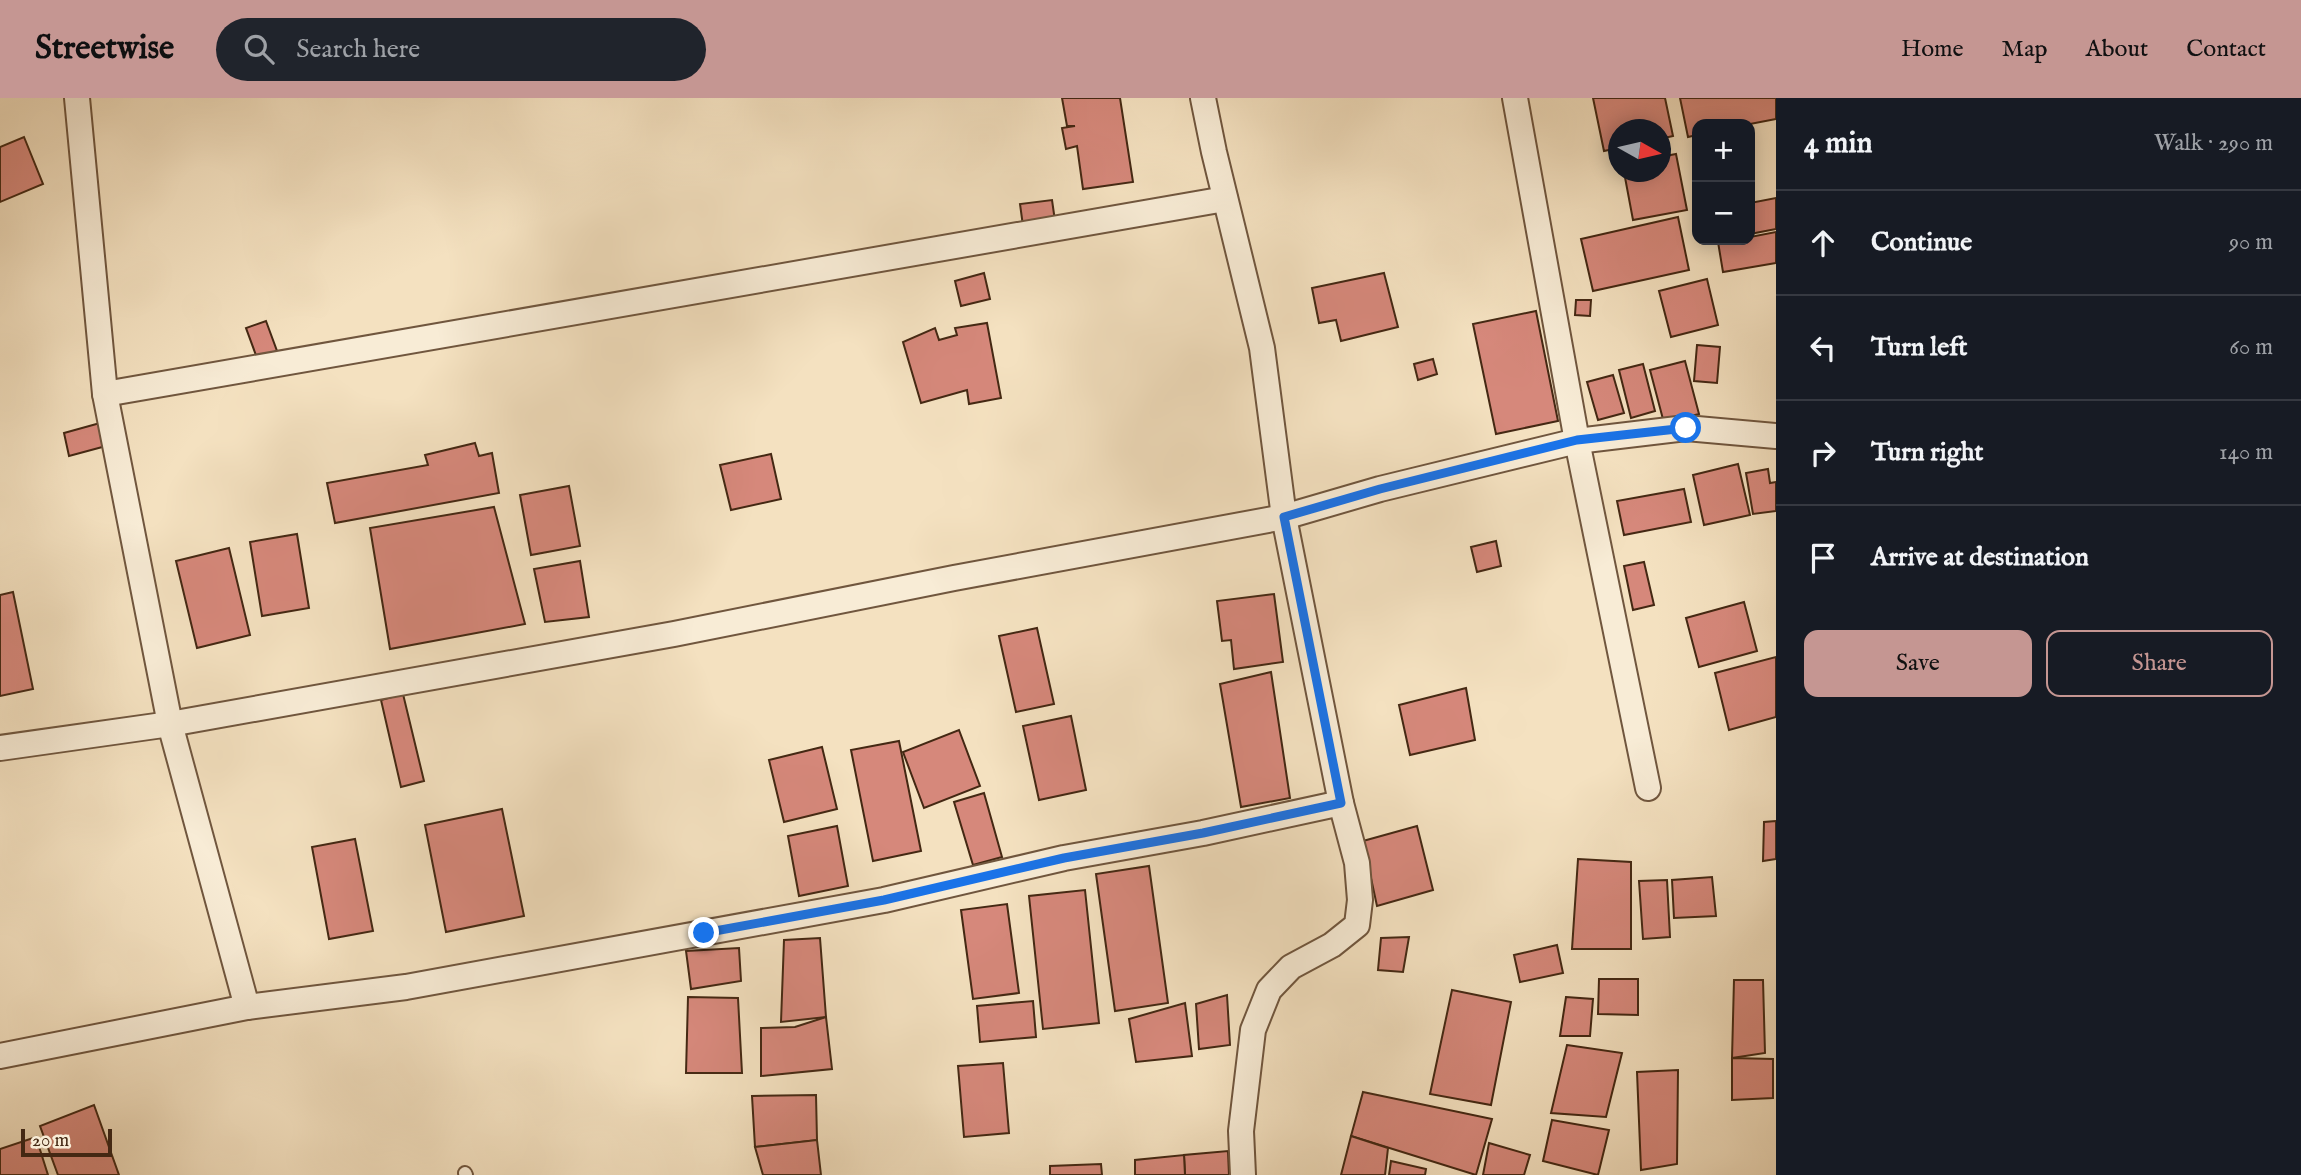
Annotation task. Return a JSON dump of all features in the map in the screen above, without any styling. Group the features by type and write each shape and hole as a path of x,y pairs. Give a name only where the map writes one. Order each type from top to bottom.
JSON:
{"street":[{"path":"77,98 105,394 170,724 247,1007"},
{"path":"1203,98 1262,348 1284,517 1341,803 1357,863 1360,900 1357,925 1332,945 1291,967 1269,990 1253,1030 1241,1130 1243,1175"},
{"path":"1515,98 1577,440 1648,788"},
{"path":"105,394 1225,199"},
{"path":"0,748 170,724 674,634 954,578 1284,517 1380,489 1577,440 1686,428 1776,436"},
{"path":"0,1056 247,1007 406,987 884,900 1064,858 1203,833 1341,803"}],"building":[{"path":"1062,98 1120,98 1133,182 1083,189 1077,146 1066,149 1062,128 1075,126 1067,126"},
{"path":"1593,98 1665,98 1669,119 1608,119 1608,150 1604,151"},
{"path":"1680,98 1776,98 1776,119 1755,123 1755,119 1692,119 1692,136 1688,137"},
{"path":"24,137 43,184 0,202 0,147"},
{"path":"1676,154 1687,210 1633,220 1626,182 1671,182 1671,155"},
{"path":"1776,198 1776,229 1755,233 1755,202"},
{"path":"1052,200 1055,221 1023,226 1020,204"},
{"path":"1678,217 1689,270 1593,291 1581,239"},
{"path":"1776,232 1776,263 1723,272 1718,245 1755,245 1755,236"},
{"path":"984,273 990,299 961,306 955,281"},
{"path":"1384,273 1398,327 1341,341 1336,320 1319,323 1312,288"},
{"path":"1707,279 1718,325 1671,337 1659,291"},
{"path":"1576,300 1591,300 1590,316 1575,315"},
{"path":"1536,311 1558,421 1496,434 1473,324"},
{"path":"266,321 277,351 257,358 246,328"},
{"path":"987,323 1001,398 969,404 967,390 921,403 903,342 935,328 939,340 957,335 955,328"},
{"path":"1697,345 1720,347 1717,383 1694,381"},
{"path":"1433,359 1437,374 1418,380 1414,364"},
{"path":"1685,361 1699,414 1664,423 1650,370"},
{"path":"1643,364 1655,411 1631,418 1619,370"},
{"path":"1613,375 1624,413 1598,420 1587,382"},
{"path":"100,423 106,446 69,456 64,433"},
{"path":"475,443 479,456 492,453 499,493 335,523 327,483 428,465 425,455"},
{"path":"771,454 781,499 731,510 720,465"},
{"path":"1738,464 1750,515 1704,525 1693,475"},
{"path":"1768,469 1770,483 1776,482 1776,511 1753,514 1746,473"},
{"path":"569,486 580,546 531,555 520,495"},
{"path":"1684,489 1691,522 1624,535 1617,501"},
{"path":"494,507 525,624 390,649 370,528"},
{"path":"297,534 309,608 262,616 250,542"},
{"path":"1496,541 1501,566 1477,572 1471,547"},
{"path":"229,548 250,635 197,648 176,561"},
{"path":"580,561 589,617 545,622 534,569"},
{"path":"1644,562 1654,605 1633,610 1624,566"},
{"path":"13,592 33,689 0,696 0,595"},
{"path":"1274,594 1283,662 1234,669 1231,640 1222,641 1217,601"},
{"path":"1744,602 1757,651 1699,667 1686,618"},
{"path":"1037,628 1054,704 1016,712 999,636"},
{"path":"1776,657 1776,717 1729,730 1715,673"},
{"path":"1271,672 1290,798 1241,807 1220,684"},
{"path":"1466,688 1475,740 1410,755 1399,705"},
{"path":"403,694 424,781 401,787 381,700"},
{"path":"1071,716 1086,790 1039,800 1023,726"},
{"path":"959,730 980,786 924,808 903,752"},
{"path":"899,741 921,851 873,861 851,750"},
{"path":"822,747 837,809 784,822 769,760"},
{"path":"984,793 1002,857 973,865 954,802"},
{"path":"502,809 524,916 446,932 425,825"},
{"path":"1776,821 1776,859 1763,861 1764,822"},
{"path":"837,826 848,886 799,896 788,836"},
{"path":"1417,826 1433,890 1377,906 1363,841"},
{"path":"355,839 373,931 329,939 312,847"},
{"path":"1578,859 1631,862 1631,949 1572,949"},
{"path":"1149,866 1168,1003 1115,1011 1096,874"},
{"path":"1712,877 1716,916 1674,918 1672,880"},
{"path":"1667,880 1670,937 1643,939 1639,881"},
{"path":"1085,890 1099,1023 1043,1029 1029,896"},
{"path":"1007,904 1019,993 973,999 961,910"},
{"path":"1409,937 1403,972 1378,970 1381,938"},
{"path":"820,938 826,1017 781,1022 784,940"},
{"path":"1557,945 1563,973 1520,982 1514,955"},
{"path":"739,948 741,981 691,989 686,951"},
{"path":"1599,979 1638,979 1638,1015 1598,1014"},
{"path":"1734,980 1763,980 1765,1053 1732,1058"},
{"path":"1452,990 1511,1002 1491,1105 1430,1094"},
{"path":"1227,995 1230,1045 1199,1049 1196,1004"},
{"path":"688,997 738,998 742,1073 686,1073"},
{"path":"1566,997 1593,999 1590,1036 1560,1036"},
{"path":"1033,1001 1036,1037 980,1042 977,1006"},
{"path":"1185,1003 1192,1056 1136,1062 1129,1019"},
{"path":"826,1017 832,1069 761,1076 761,1028 795,1027"},
{"path":"1567,1045 1622,1053 1606,1117 1551,1113"},
{"path":"1732,1058 1773,1059 1773,1098 1732,1100"},
{"path":"1003,1063 1009,1133 964,1137 958,1066"},
{"path":"1678,1070 1677,1164 1641,1170 1637,1072"},
{"path":"1363,1092 1492,1119 1476,1175 1351,1136"},
{"path":"816,1095 817,1140 755,1147 752,1096"},
{"path":"94,1105 119,1175 58,1175 40,1126"},
{"path":"1552,1120 1609,1130 1598,1175 1543,1161"},
{"path":"1351,1136 1388,1148 1385,1175 1341,1175"},
{"path":"36,1137 48,1175 0,1175 0,1149"},
{"path":"817,1140 821,1175 763,1175 755,1147"},
{"path":"1489,1143 1530,1155 1524,1175 1483,1175"},
{"path":"1228,1151 1229,1175 1185,1175 1184,1155"},
{"path":"1184,1155 1185,1175 1135,1175 1135,1160"},
{"path":"1391,1161 1426,1169 1425,1175 1389,1175"},
{"path":"1101,1164 1102,1175 1050,1175 1050,1166"}],"route":[{"path":"704,933 884,900 1064,858 1203,833 1341,803 1284,517 1380,489 1577,440 1686,428"}]}
